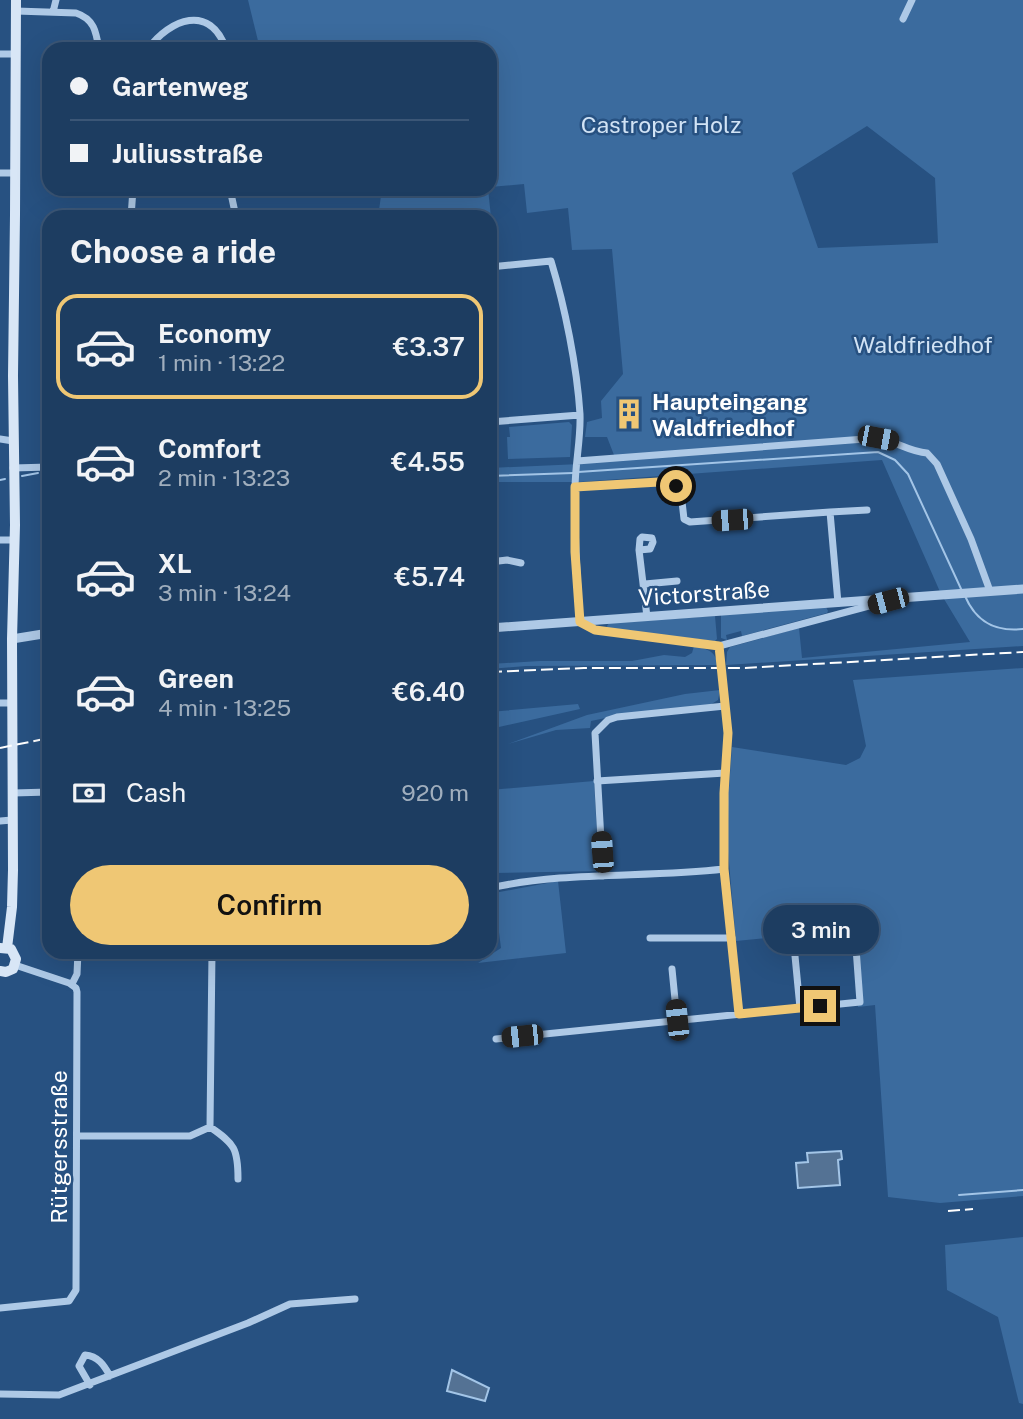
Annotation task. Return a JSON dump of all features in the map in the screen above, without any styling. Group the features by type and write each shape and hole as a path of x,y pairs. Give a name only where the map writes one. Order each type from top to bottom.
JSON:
{"main road":[{"path":"1,974 15,965 15,954 3,948 13,900 16,6"}],"street":[{"path":"53,12 56,0"},
{"path":"903,19 912,0"},
{"path":"16,6 85,16 95,29 98,42"},
{"path":"155,42 177,23 193,20 215,30 222,42"},
{"path":"0,54 16,54"},
{"path":"0,173 15,173"},
{"path":"497,266 551,261 566,322 580,415 575,487 575,552 580,622"},
{"path":"497,421 580,415"},
{"path":"577,461 878,438 893,441 919,453 927,453 937,464 971,539 990,591"},
{"path":"0,439 13,441"},
{"path":"13,468 42,467"},
{"path":"575,487 659,482 676,486 681,493 684,520 690,523 867,510"},
{"path":"830,512 835,603 833,615"},
{"path":"0,540 14,540"},
{"path":"639,550 647,617"},
{"path":"497,561 507,560 521,564"},
{"path":"645,584 677,581"},
{"name":"Victorstraße","path":"497,628 888,601 941,594 1023,589"},
{"name":"Victorstraße","path":"580,622 595,630 719,646 888,601"},
{"path":"12,639 42,634"},
{"path":"719,646 728,733 724,869 739,1014"},
{"path":"0,703 13,703"},
{"path":"603,876 595,733 608,720 617,717 725,706"},
{"path":"597,780 725,773"},
{"path":"13,793 42,792"},
{"path":"0,821 12,820"},
{"path":"497,887 542,878 689,873 724,869"},
{"path":"650,938 733,938"},
{"path":"496,1039 860,1002 856,948"},
{"path":"795,956 800,1008"},
{"name":"Rütgersstraße","path":"0,1308 59,1304 69,1301 76,1290 77,992 72,984 77,974 78,959"},
{"path":"210,1127 212,959"},
{"path":"15,965 72,984"},
{"path":"672,969 677,1020"},
{"path":"77,1136 190,1136 210,1127"},
{"path":"210,1127 228,1139 237,1151 238,1179"},
{"path":"0,1394 59,1395 248,1323 290,1304 355,1299"},
{"path":"90,1385 79,1366 85,1355 100,1361 110,1376"}],"green space":[{"path":"248,0 1023,0 1023,646 726,665 730,647 799,628 802,658 970,642 941,594 882,460 578,482 497,482 497,468 580,464 614,455 607,437 585,437 587,422 602,418 601,401 623,374 612,249 572,250 568,208 527,213 524,184 497,186 497,42 258,42","holes":["867,126 935,178 938,243 818,248 792,173"]},
{"path":"381,196 489,196 490,210 379,210"},
{"path":"569,422 572,425 570,457 508,459 509,427"},
{"path":"826,607 827,613 742,636 741,631 726,635 727,640 721,638 721,615"},
{"path":"715,616 715,641 608,629 607,626 609,623"},
{"path":"694,646 707,649 713,653 718,665 497,668 497,664 632,661 664,655 685,657 692,653"},
{"path":"1023,668 1023,1196 940,1203 888,1197 875,1005 858,1007 853,930 736,941 726,829 732,747 846,765 860,758 866,746 853,680"},
{"path":"720,690 718,700 710,705 615,716 591,721 590,728 556,730 508,744 587,715 685,694"},
{"path":"578,704 580,709 497,727 497,711"},
{"path":"594,781 599,871 497,873 497,789"},
{"path":"558,881 566,953 478,963 484,959 497,959 497,951 501,948 497,892"},
{"path":"1023,1237 1023,1404 1019,1403 998,1317 947,1290 945,1245"}],"shaded area":[{"path":"841,1151 842,1159 838,1160 840,1185 798,1188 796,1163 808,1162 807,1153"},
{"path":"452,1370 489,1388 485,1401 447,1391"}],"waterway":[{"path":"578,472 878,452 895,460 908,474 962,591"},
{"path":"22,476 38,473"},
{"path":"497,476 573,473"},
{"path":"0,480 5,479"},
{"path":"965,596 975,613 995,627 1023,629"},
{"path":"959,1195 1023,1190"}],"railway":[{"path":"497,672 584,668 745,668 1023,652"},
{"path":"0,748 42,739"},
{"path":"948,1211 973,1209"}],"place":[{"name":"Haupteingang Waldfriedhof","path":"629,414"}],"route":[{"path":"676,486 659,482 575,487 575,552 580,622 595,630 719,646 728,733 724,793 724,869 739,1014 820,1006"}],"park label":[{"name":"Castroper Holz","path":"661,124"},
{"name":"Waldfriedhof","path":"923,344"}]}
